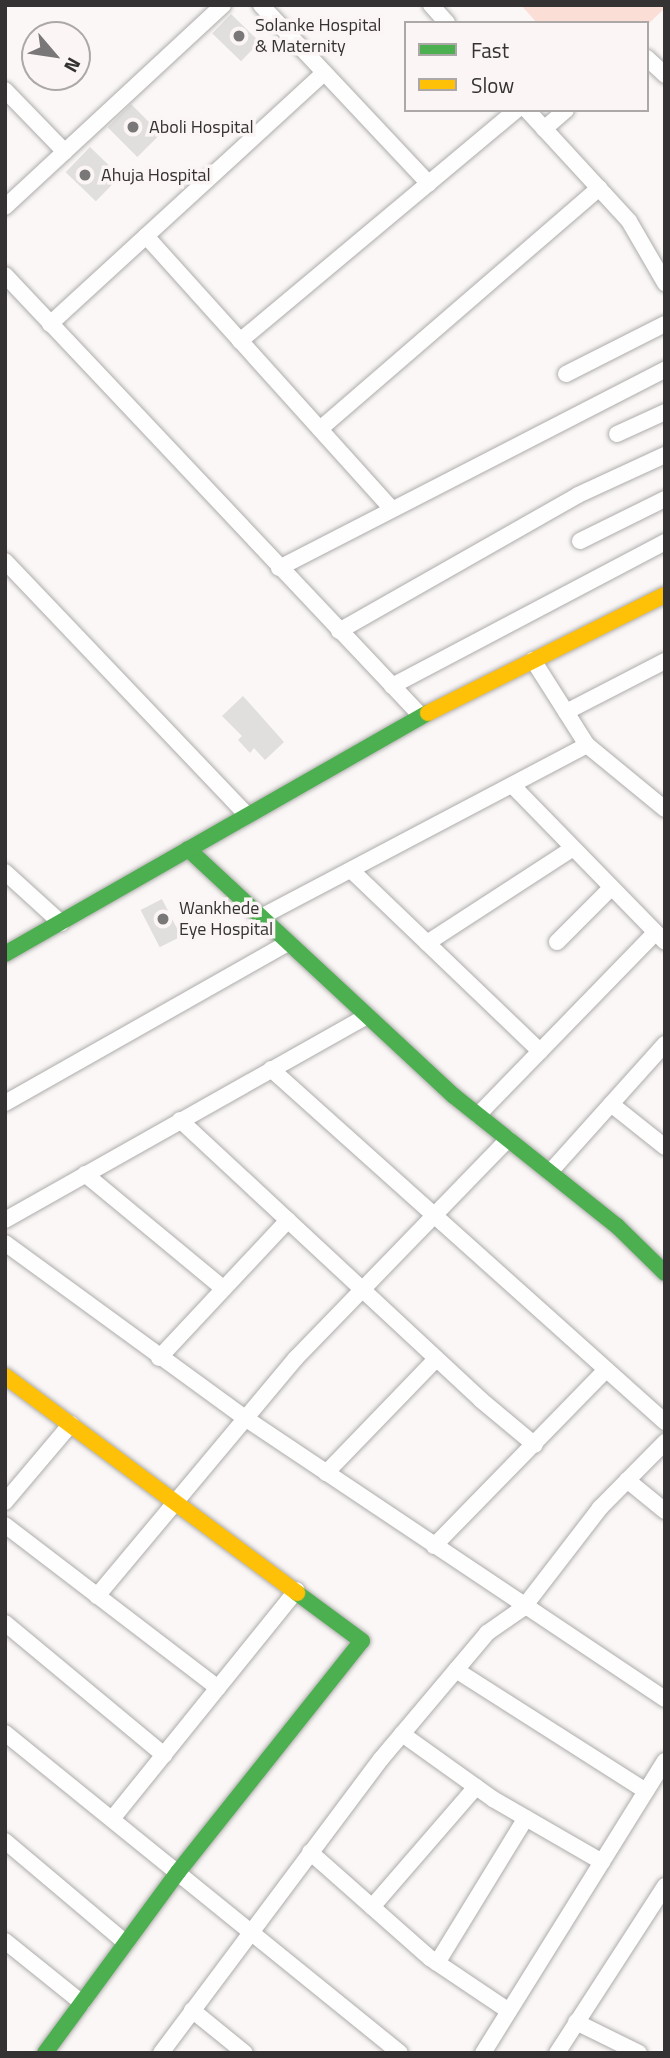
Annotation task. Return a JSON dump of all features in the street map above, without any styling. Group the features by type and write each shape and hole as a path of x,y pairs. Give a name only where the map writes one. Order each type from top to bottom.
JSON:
{"street":[{"path":"5,208 223,5"},
{"path":"261,5 429,184"},
{"path":"432,5 445,21"},
{"path":"649,60 665,75"},
{"path":"51,324 324,72"},
{"path":"5,90 65,152"},
{"path":"240,341 514,112"},
{"path":"529,112 637,231 665,283"},
{"path":"544,129 564,112"},
{"path":"320,429 599,188"},
{"path":"146,236 391,508"},
{"path":"5,275 421,716"},
{"path":"566,373 665,324"},
{"path":"279,568 391,508 665,370"},
{"path":"617,434 665,412"},
{"path":"339,631 578,495 665,454"},
{"path":"580,541 665,499"},
{"path":"392,686 665,542"},
{"path":"5,561 246,814"},
{"path":"5,954 421,716 665,595"},
{"path":"533,660 587,745 665,809"},
{"path":"566,712 665,661"},
{"path":"259,918 587,745"},
{"path":"478,1115 540,1051 660,938 610,890 512,785"},
{"path":"188,849 366,1017 478,1115 617,1226 665,1273"},
{"path":"427,943 572,849"},
{"path":"351,870 540,1051"},
{"path":"5,872 61,923"},
{"path":"557,942 610,890"},
{"path":"5,1104 286,944"},
{"path":"5,1220 366,1017"},
{"path":"550,1172 665,1044"},
{"path":"271,1069 604,1372 665,1422"},
{"path":"611,1104 665,1147"},
{"path":"180,1120 436,1359 535,1445"},
{"path":"97,1596 245,1418 363,1288 508,1139"},
{"path":"85,1174 224,1289"},
{"path":"159,1358 288,1220"},
{"path":"5,1243 159,1358 245,1418 523,1608 665,1699"},
{"path":"327,1473 436,1359"},
{"path":"435,1546 604,1372"},
{"path":"5,1376 297,1590 362,1641 178,1872 45,2053"},
{"path":"5,1502 71,1424"},
{"path":"160,2053 402,1734 487,1633 523,1608 600,1508 665,1442"},
{"path":"627,1480 665,1511"},
{"path":"5,1525 218,1688"},
{"path":"112,1819 297,1590"},
{"path":"5,1623 164,1755"},
{"path":"456,1670 646,1791"},
{"path":"5,1733 400,2053"},
{"path":"402,1734 476,1787 602,1861"},
{"path":"483,2053 665,1761"},
{"path":"372,1907 476,1787"},
{"path":"437,1963 526,1818"},
{"path":"5,1841 126,1943"},
{"path":"310,1852 437,1963 509,2011"},
{"path":"557,2053 665,1886"},
{"path":"5,1941 82,2003"},
{"path":"192,2010 245,2053"},
{"path":"576,2022 639,2053"}],"shaded area":[{"path":"521,5 665,5 649,23 649,21 535,21"}],"building":[{"path":"231,14 260,42 241,61 212,33"},
{"path":"131,104 161,134 137,157 108,127"},
{"path":"90,147 120,176 96,201 66,172"},
{"path":"243,696 284,742 265,760 254,748 250,753 238,740 242,736 222,716"},
{"path":"162,899 181,936 160,947 141,910"}],"traffic: fast":[{"path":"5,954 428,713"},
{"path":"188,849 454,1096 617,1226 665,1273"},
{"path":"45,2053 178,1872 362,1641 297,1593"}],"traffic: slow":[{"path":"428,713 665,595"},
{"path":"5,1376 297,1593"}],"place":[{"name":"Solanke Hospital & Maternity","path":"239,36"},
{"name":"Aboli Hospital","path":"133,127"},
{"name":"Ahuja Hospital","path":"85,175"},
{"name":"Wankhede Eye Hospital","path":"163,919"}]}
